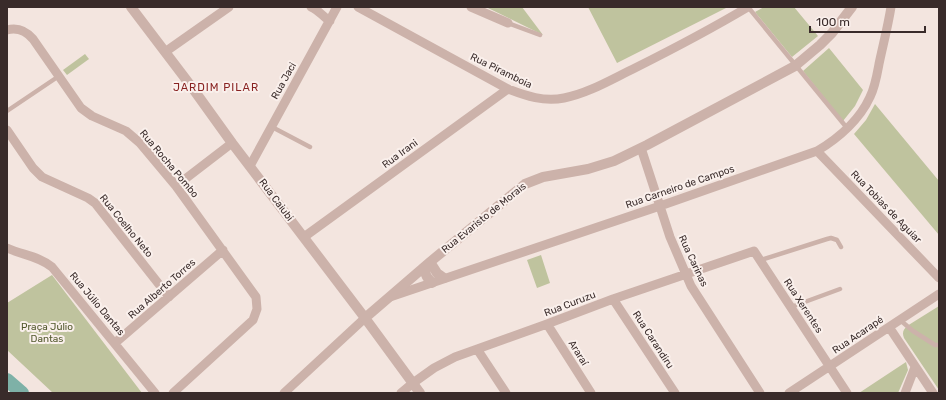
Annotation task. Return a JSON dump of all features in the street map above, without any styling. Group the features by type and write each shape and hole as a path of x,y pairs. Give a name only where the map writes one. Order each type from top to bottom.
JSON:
{"street":[{"path":"165,52 229,7"},
{"name":"Rua Jaci","path":"250,166 337,7"},
{"name":"Rua Piramboia","path":"358,7 373,11 508,88 525,96 538,98 564,98 579,94 614,79 699,36 748,7"},
{"path":"471,7 508,23"},
{"name":"Rua Evaristo de Morais","path":"284,393 365,318 525,184 543,177 601,166 641,148 795,66 832,33 852,7"},
{"name":"Rua Carneiro de Campos","path":"389,298 444,278 660,206 817,151 826,146 847,128 863,109 871,96 891,7"},
{"name":"Rua Caiubi","path":"133,8 232,143 420,393"},
{"path":"316,8 321,15 330,21"},
{"name":"Rua Rocha Pombo","path":"7,30 18,29 26,32 33,39 81,108 92,116 132,135 140,143 176,186 254,294 257,309 252,320 172,393"},
{"name":"Rua Irani","path":"304,237 508,88"},
{"name":"Rua Coelho Neto","path":"7,130 33,168 42,176 88,198 95,203 169,297"},
{"path":"176,186 232,143"},
{"name":"Rua Carinas","path":"641,148 670,237 691,286 760,393"},
{"name":"Rua Tobias de Aguiar","path":"817,151 939,278"},
{"name":"Rua Júlio Dantas","path":"7,248 46,262 57,273 155,393"},
{"name":"Rua Alberto Torres","path":"115,343 223,250"},
{"name":"Rua Curuzu","path":"401,393 413,382 434,368 455,357 686,273 754,251"},
{"name":"Rua Xerentes","path":"754,251 847,393"},
{"path":"427,265 444,278"},
{"path":"427,265 427,277 432,283"},
{"name":"Rua Acarapé","path":"788,393 830,367 939,294"},
{"name":"Rua Carandiru","path":"613,299 675,393"},
{"name":"Araraí","path":"547,324 590,393"},
{"path":"889,327 933,393"},
{"path":"477,349 506,393"},
{"path":"905,393 915,367"}],"lane":[{"path":"748,7 847,128"},
{"path":"508,23 540,35"},
{"path":"7,111 59,76"},
{"path":"272,126 310,148"},
{"path":"761,260 831,238 837,240 841,247"},
{"path":"791,307 840,289"},
{"path":"900,320 913,331 939,345"}],"green space":[{"path":"486,7 522,7 543,35"},
{"path":"588,7 728,7 617,63"},
{"path":"764,7 794,7 818,36 792,57 755,12"},
{"path":"829,48 863,90 855,106 843,121 803,71"},
{"path":"85,54 89,59 67,75 63,70"},
{"path":"875,104 939,181 939,235 854,134 866,120"},
{"path":"541,255 550,283 537,288 527,260"},
{"name":"Praça Júlio Dantas","path":"52,275 142,393 53,393 7,350 7,303"},
{"path":"939,306 939,390 904,338 903,333 907,326"},
{"path":"906,362 908,370 898,393 859,393"}],"waterway":[{"path":"7,380 22,393"}],"district":[{"name":"JARDIM PILAR","path":"216,87"}]}
